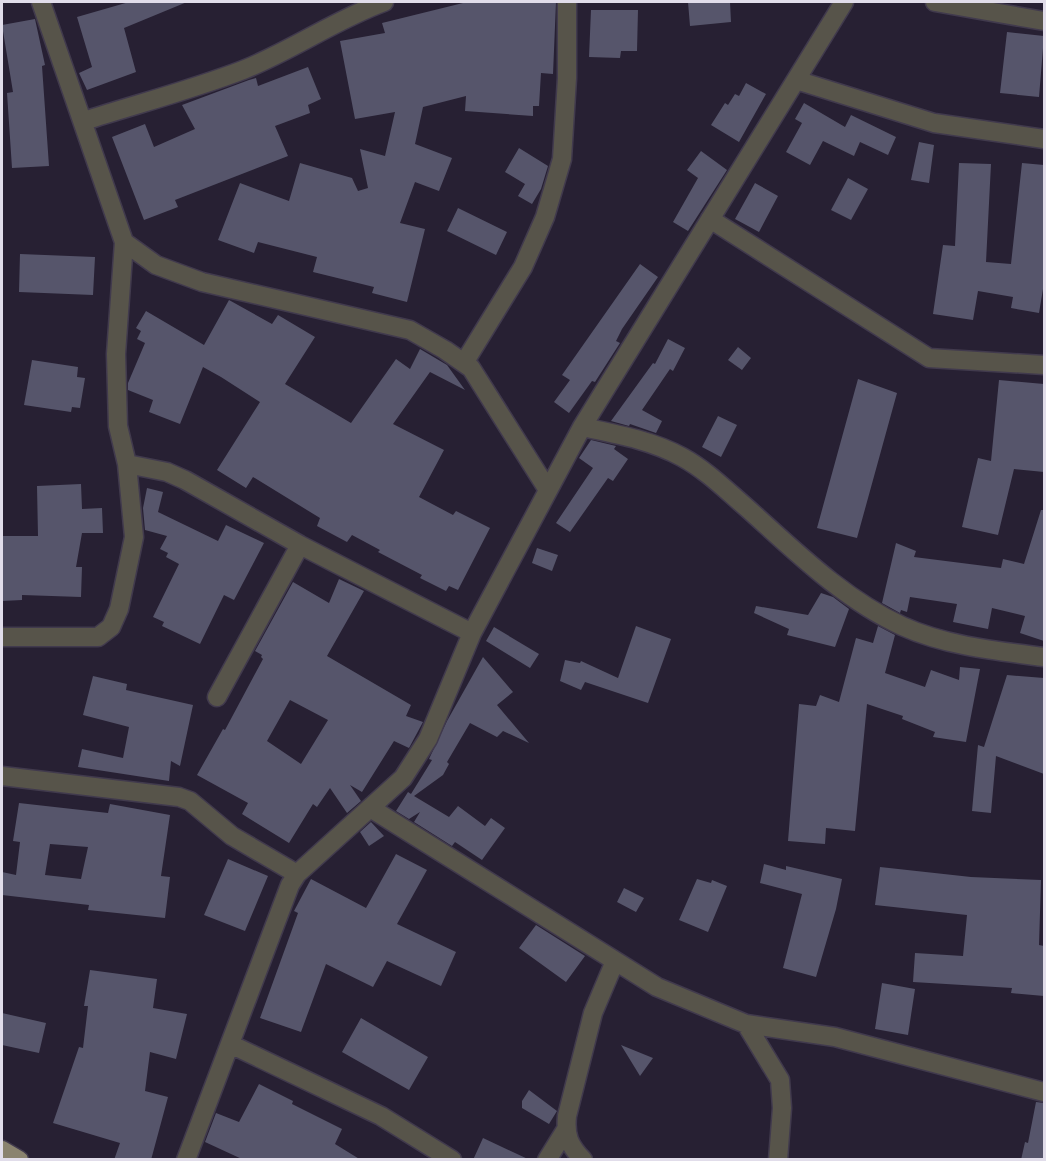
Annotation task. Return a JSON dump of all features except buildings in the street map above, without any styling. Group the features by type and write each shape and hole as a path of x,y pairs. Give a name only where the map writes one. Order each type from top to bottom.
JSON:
{"main road":[{"path":"2,1150 19,1160"}],"street":[{"path":"2,637 98,637 111,627 120,609 134,537 127,464 118,426 116,354 124,242 41,2"},
{"path":"84,121 242,70 295,47 364,9 384,2"},
{"path":"464,363 523,267 545,217 562,159 567,78 567,2"},
{"path":"186,1160 290,885 297,874 372,809 403,778 428,739 472,633 582,427 844,2"},
{"path":"935,2 1044,21"},
{"path":"796,80 934,123 1044,139"},
{"path":"710,219 929,358 1044,365"},
{"path":"124,242 156,265 202,282 410,330 471,368 548,490"},
{"path":"582,427 648,442 683,458 719,483 816,569 861,602 903,626 973,647 1044,657"},
{"path":"127,464 167,472 185,480 300,545 472,633"},
{"path":"218,697 300,545"},
{"path":"2,776 178,796 190,801 232,836 297,874"},
{"path":"372,809 657,987 746,1024 835,1037 1044,1092"},
{"path":"583,1160 571,1146 566,1131 567,1116 593,1013 615,961"},
{"path":"746,1024 780,1080 782,1108 778,1160"},
{"path":"230,1044 381,1116 452,1160"},
{"path":"547,1160 566,1131"}]}
